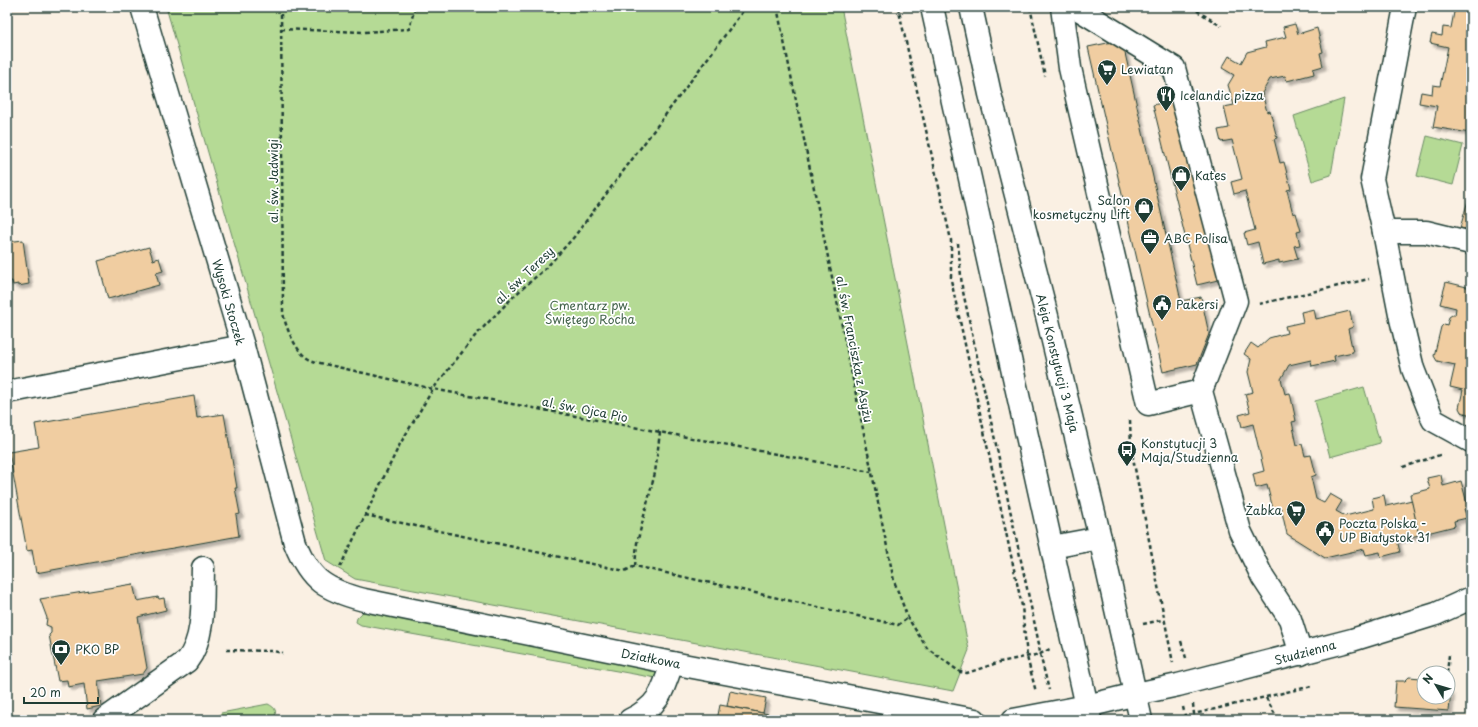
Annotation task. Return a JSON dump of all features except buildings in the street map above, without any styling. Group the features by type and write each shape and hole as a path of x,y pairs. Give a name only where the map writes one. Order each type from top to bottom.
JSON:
{"street":[{"name":"Wysoki Stoczek","path":"142,7 243,346 295,542 306,566 317,579 328,588"},
{"path":"932,7 1089,713 1048,713 1013,720"},
{"name":"Aleja Konstytucji 3 Maja","path":"971,7 990,94 1047,316 1100,538 1141,720"},
{"path":"1062,7 1070,68 1148,404 1201,390"},
{"path":"1075,7 1174,68 1236,301 1201,390 1240,531 1263,578 1290,619 1301,654"},
{"path":"1405,7 1372,179 1401,318 1414,369 1433,420 1471,441"},
{"path":"1384,232 1426,232 1471,243"},
{"path":"7,392 243,346"},
{"path":"1052,547 1100,538"},
{"path":"104,720 187,661 192,655 200,634 203,568"},
{"name":"Działkowa","path":"328,588 348,596 364,600 672,662 975,720"},
{"name":"Studzienna","path":"1089,713 1136,694 1178,685 1352,640 1436,614 1471,598"},
{"path":"630,720 647,710 656,700 664,687 672,662"}],"path":[{"name":"al. św. Jadwigi","path":"281,7 284,311 286,325 300,352"},
{"path":"281,29 364,32 409,29 415,7"},
{"name":"al. św. Teresy","path":"339,569 400,444 433,389 475,336 515,295 546,268 574,237 746,7"},
{"name":"al. św. Franciszka z Asyżu","path":"777,7 894,582 908,618 927,648 960,672 967,673 985,666 1027,656"},
{"path":"898,7 951,240 951,280 1022,606 1027,656 1048,713"},
{"path":"1191,7 1220,26"},
{"path":"958,243 962,287 1040,644 1048,713"},
{"path":"1233,309 1364,280 1392,272"},
{"name":"al. św. Ojca Pio","path":"300,352 307,358 316,362 433,389 871,472"},
{"path":"635,566 637,543 655,474 660,432"},
{"path":"1403,467 1442,454 1448,454"},
{"path":"365,515 625,571 635,566 898,625 908,618"},
{"path":"226,650 273,651 283,653"},
{"path":"1027,656 1040,654"},
{"path":"1448,665 1449,654"},
{"path":"1194,714 1312,686"},
{"path":"1266,698 1276,716"}],"green space":[{"name":"Cmentarz pw. Świętego Rocha","path":"166,7 841,7 969,650 953,691 355,579 326,561"},
{"path":"1344,99 1331,175 1312,181 1294,116"},
{"path":"1427,136 1463,145 1453,185 1417,176"},
{"path":"1364,387 1380,443 1330,457 1315,401"},
{"path":"363,612 370,612 651,668 656,673 656,678 361,625 356,622 357,618"},
{"path":"268,704 275,710 273,720 217,720 221,713"}],"place":[{"name":"Lewiatan","path":"1107,86"},
{"name":"Icelandic pizza","path":"1166,112"},
{"name":"Kates","path":"1181,192"},
{"name":"Salon kosmetyczny Lift","path":"1144,224"},
{"name":"ABC Polisa","path":"1150,255"},
{"name":"Pakersi","path":"1162,321"},
{"name":"Konstytucji 3 Maja/Studzienna","path":"1127,467"},
{"name":"Żabka","path":"1296,527"},
{"name":"Poczta Polska - UP Białystok 31","path":"1325,547"},
{"name":"PKO BP","path":"61,666"}]}
